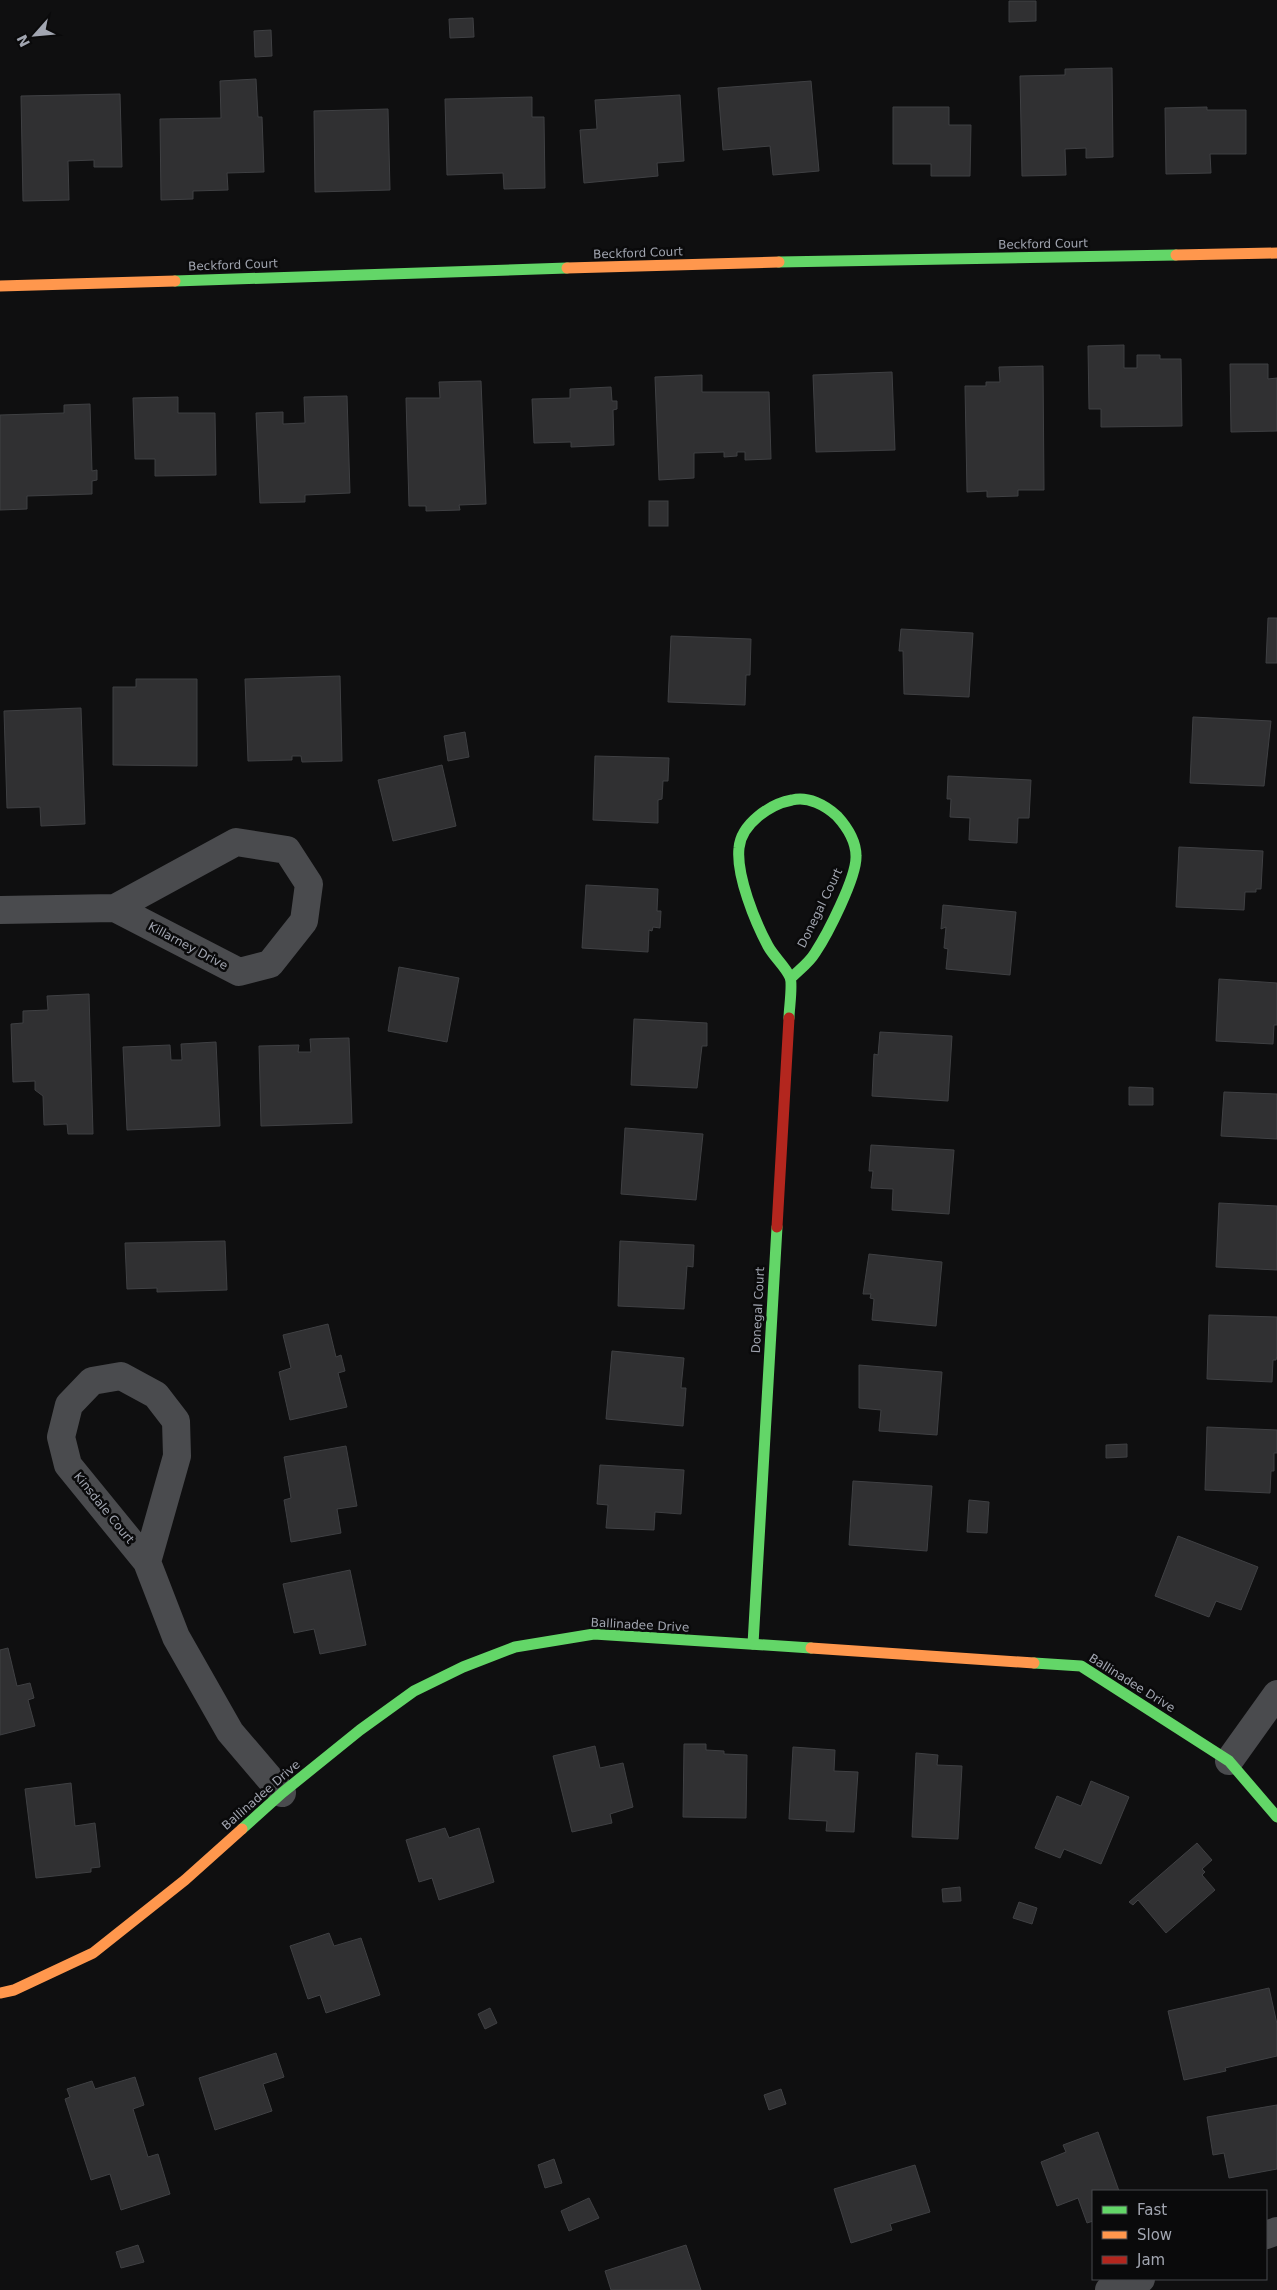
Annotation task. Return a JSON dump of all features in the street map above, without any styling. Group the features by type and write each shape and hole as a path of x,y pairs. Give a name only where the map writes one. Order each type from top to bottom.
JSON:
{"street":[{"name":"Beckford Court","path":"0,286 745,263 1277,253"},
{"name":"Donegal Court","path":"753,1644 791,978 768,945 739,866 739,845 747,827 758,817 788,800 804,799 827,808 846,825 854,844 855,866 849,885 814,955 791,978"},
{"name":"Killarney Drive","path":"0,910 115,908 236,842 287,850 310,884 304,921 270,964 239,972 115,908"},
{"name":"Kinsdale Court","path":"147,1562 177,1456 176,1421 156,1394 121,1376 92,1380 69,1405 61,1437 68,1465 147,1562 176,1637 230,1732 282,1793"},
{"name":"Ballinadee Drive","path":"0,1993 14,1990 93,1954 185,1880 282,1793 360,1730 414,1691 463,1668 515,1647 594,1634 1081,1666 1229,1761 1277,1817"},
{"path":"1229,1761 1277,1694"},
{"path":"1109,2290 1138,2280"}],"building":[{"path":"1009,1 1036,1 1036,21 1009,22"},
{"path":"473,18 474,37 450,38 449,19"},
{"path":"271,30 272,56 255,57 254,31"},
{"path":"1112,68 1113,157 1086,158 1086,148 1065,149 1066,175 1022,176 1020,76 1065,75 1065,69"},
{"path":"256,79 258,117 262,117 264,172 227,173 228,190 193,191 193,199 161,200 160,119 221,118 220,81"},
{"path":"811,81 819,171 773,175 770,146 723,150 718,88"},
{"path":"120,94 122,167 94,167 94,160 68,161 69,200 23,201 21,96"},
{"path":"680,95 684,161 657,163 658,176 584,183 580,130 597,129 595,100"},
{"path":"532,97 532,117 544,117 545,188 504,189 503,173 447,175 445,99"},
{"path":"893,107 949,107 949,125 971,125 970,176 931,176 931,164 893,164"},
{"path":"1207,107 1207,110 1246,110 1246,154 1210,154 1211,173 1166,174 1165,108"},
{"path":"388,109 390,190 315,192 314,111"},
{"path":"1124,345 1124,368 1137,368 1137,355 1160,355 1160,359 1181,359 1182,426 1101,427 1101,409 1089,409 1088,346"},
{"path":"1230,364 1268,364 1268,379 1277,378 1277,431 1231,432"},
{"path":"1043,366 1044,490 1018,490 1018,496 987,497 987,491 967,492 965,386 986,386 986,382 1000,382 999,367"},
{"path":"892,372 895,450 816,452 813,375"},
{"path":"702,375 702,392 769,392 771,459 745,460 745,452 737,452 737,456 724,457 724,452 694,453 694,478 659,480 655,377"},
{"path":"481,381 486,504 459,505 460,510 426,511 426,506 409,506 406,398 440,398 439,382"},
{"path":"611,387 612,401 617,401 617,409 613,410 614,445 571,447 571,442 534,443 532,399 570,398 570,389"},
{"path":"347,396 350,493 305,495 305,502 260,503 256,413 283,412 283,424 305,423 304,397"},
{"path":"178,397 178,413 215,413 216,475 155,476 155,459 135,459 133,398"},
{"path":"90,404 92,471 97,470 97,480 92,481 92,494 27,496 27,509 0,510 0,415 64,413 64,405"},
{"path":"649,501 668,501 668,526 649,526"},
{"path":"1268,618 1277,618 1277,663 1266,663"},
{"path":"901,629 973,633 969,697 904,694 903,651 899,651"},
{"path":"671,636 751,639 750,675 746,675 745,705 668,702"},
{"path":"340,676 342,761 302,762 301,756 292,756 292,760 248,761 245,679"},
{"path":"136,679 197,679 197,766 113,765 113,687 136,687"},
{"path":"81,708 85,824 41,826 40,807 7,808 4,711"},
{"path":"1193,717 1271,721 1264,786 1190,783"},
{"path":"465,732 469,757 448,761 444,736"},
{"path":"595,756 669,758 668,781 663,781 662,799 658,800 658,823 593,820"},
{"path":"442,765 456,826 393,841 378,780"},
{"path":"948,776 1031,780 1029,818 1018,818 1017,843 969,840 970,818 950,817 951,799 947,799"},
{"path":"1179,847 1263,851 1261,889 1256,889 1256,892 1245,892 1244,910 1176,907"},
{"path":"586,885 658,889 657,911 661,911 660,928 653,927 652,931 649,930 648,952 582,948"},
{"path":"943,905 1016,912 1010,975 946,969 948,949 944,948 946,927 941,929"},
{"path":"399,967 459,978 447,1042 388,1031"},
{"path":"1219,979 1277,983 1277,1025 1274,1025 1273,1044 1216,1041"},
{"path":"89,994 93,1134 68,1134 67,1124 44,1125 43,1096 35,1090 35,1081 13,1082 11,1024 23,1023 23,1011 48,1010 47,996"},
{"path":"634,1019 707,1023 707,1046 702,1046 697,1088 631,1085"},
{"path":"880,1032 952,1036 948,1101 872,1096 874,1054 878,1055"},
{"path":"349,1038 352,1123 261,1126 259,1046 299,1045 298,1052 311,1052 310,1039"},
{"path":"216,1042 220,1126 127,1130 123,1047 170,1045 171,1060 182,1060 181,1044"},
{"path":"1129,1087 1153,1088 1153,1105 1129,1105"},
{"path":"1224,1092 1277,1094 1277,1139 1221,1136"},
{"path":"625,1128 703,1134 696,1200 621,1194"},
{"path":"871,1145 954,1150 949,1214 892,1210 893,1189 871,1188 873,1171 869,1171"},
{"path":"1219,1203 1277,1206 1277,1270 1216,1267"},
{"path":"225,1241 227,1290 157,1292 157,1288 127,1289 125,1243"},
{"path":"620,1241 694,1245 693,1267 687,1266 684,1309 618,1306"},
{"path":"869,1254 942,1262 936,1326 872,1320 874,1299 870,1298 871,1294 863,1294"},
{"path":"1209,1315 1277,1317 1277,1356 1276,1360 1273,1360 1272,1382 1207,1379"},
{"path":"328,1324 336,1357 341,1355 345,1371 338,1373 347,1407 290,1420 279,1372 291,1368 283,1335"},
{"path":"612,1351 684,1358 681,1388 686,1388 683,1426 606,1419"},
{"path":"859,1365 942,1372 937,1435 879,1431 881,1410 859,1408"},
{"path":"1207,1427 1277,1430 1277,1453 1274,1453 1274,1471 1271,1471 1270,1493 1205,1490"},
{"path":"1127,1444 1127,1457 1106,1458 1106,1445"},
{"path":"346,1446 357,1506 337,1509 341,1533 291,1542 284,1500 291,1498 284,1457"},
{"path":"600,1465 684,1470 681,1514 655,1512 654,1530 606,1528 608,1505 597,1504"},
{"path":"853,1481 932,1486 927,1551 849,1545"},
{"path":"969,1500 989,1502 987,1533 967,1532"},
{"path":"1178,1536 1258,1567 1241,1610 1216,1601 1209,1617 1155,1596"},
{"path":"350,1570 366,1645 320,1654 314,1629 294,1633 283,1584"},
{"path":"8,1648 17,1686 30,1683 34,1698 28,1700 35,1726 0,1735 0,1650"},
{"path":"684,1744 706,1744 706,1750 724,1751 724,1754 747,1755 746,1818 683,1817"},
{"path":"595,1746 600,1768 623,1763 633,1807 610,1814 612,1823 572,1832 553,1756"},
{"path":"793,1747 835,1750 834,1771 858,1772 854,1832 826,1831 827,1821 789,1819"},
{"path":"916,1753 938,1755 937,1765 962,1766 958,1839 912,1837"},
{"path":"1091,1781 1129,1797 1101,1864 1064,1849 1060,1858 1035,1848 1057,1796 1081,1806"},
{"path":"71,1783 75,1826 95,1823 100,1867 91,1868 91,1872 36,1878 25,1789"},
{"path":"445,1828 449,1838 479,1828 494,1882 439,1900 432,1878 419,1882 406,1840"},
{"path":"1197,1843 1212,1860 1202,1869 1205,1872 1202,1875 1215,1890 1166,1933 1138,1900 1133,1905 1129,1902"},
{"path":"960,1887 961,1901 943,1902 942,1889"},
{"path":"1019,1902 1037,1908 1032,1924 1013,1918"},
{"path":"329,1933 334,1946 361,1938 380,1995 326,2013 320,1995 308,1999 290,1946"},
{"path":"1269,1988 1277,2024 1277,2056 1225,2068 1226,2071 1184,2080 1168,2011"},
{"path":"490,2008 497,2023 485,2029 478,2014"},
{"path":"276,2053 284,2077 263,2084 272,2111 215,2130 199,2078"},
{"path":"135,2077 144,2105 133,2109 148,2157 158,2154 170,2194 121,2210 110,2174 91,2180 65,2099 70,2097 67,2089 92,2081 95,2089"},
{"path":"781,2089 786,2104 769,2110 764,2095"},
{"path":"1277,2105 1277,2169 1229,2178 1224,2153 1213,2155 1207,2117"},
{"path":"1098,2132 1119,2190 1092,2190 1092,2221 1087,2223 1078,2198 1057,2206 1041,2162 1066,2152 1063,2145"},
{"path":"554,2159 562,2183 545,2188 538,2165"},
{"path":"915,2165 930,2212 890,2224 892,2230 851,2243 834,2189"},
{"path":"589,2198 599,2218 569,2231 561,2211"},
{"path":"138,2245 144,2262 121,2268 116,2252"},
{"path":"686,2245 701,2290 611,2290 605,2271"}],"traffic: fast":[{"path":"779,262 1176,255"},
{"path":"175,281 567,268"},
{"path":"789,1018 791,980 768,946 752,912 740,871 739,848 745,831 758,816 783,802 804,799 822,805 837,816 850,834 856,850 856,856 847,891 827,933 813,957 791,978"},
{"path":"753,1644 777,1227"},
{"path":"242,1829 282,1793 360,1730 414,1691 463,1667 515,1647 594,1634 811,1648"},
{"path":"1034,1663 1081,1666 1229,1761 1277,1817"}],"traffic: slow":[{"path":"1176,255 1277,253"},
{"path":"567,268 779,262"},
{"path":"0,286 175,281"},
{"path":"811,1648 1034,1663"},
{"path":"0,1993 14,1990 93,1953 185,1880 242,1829"}],"traffic: jam":[{"path":"777,1227 789,1018"}]}
